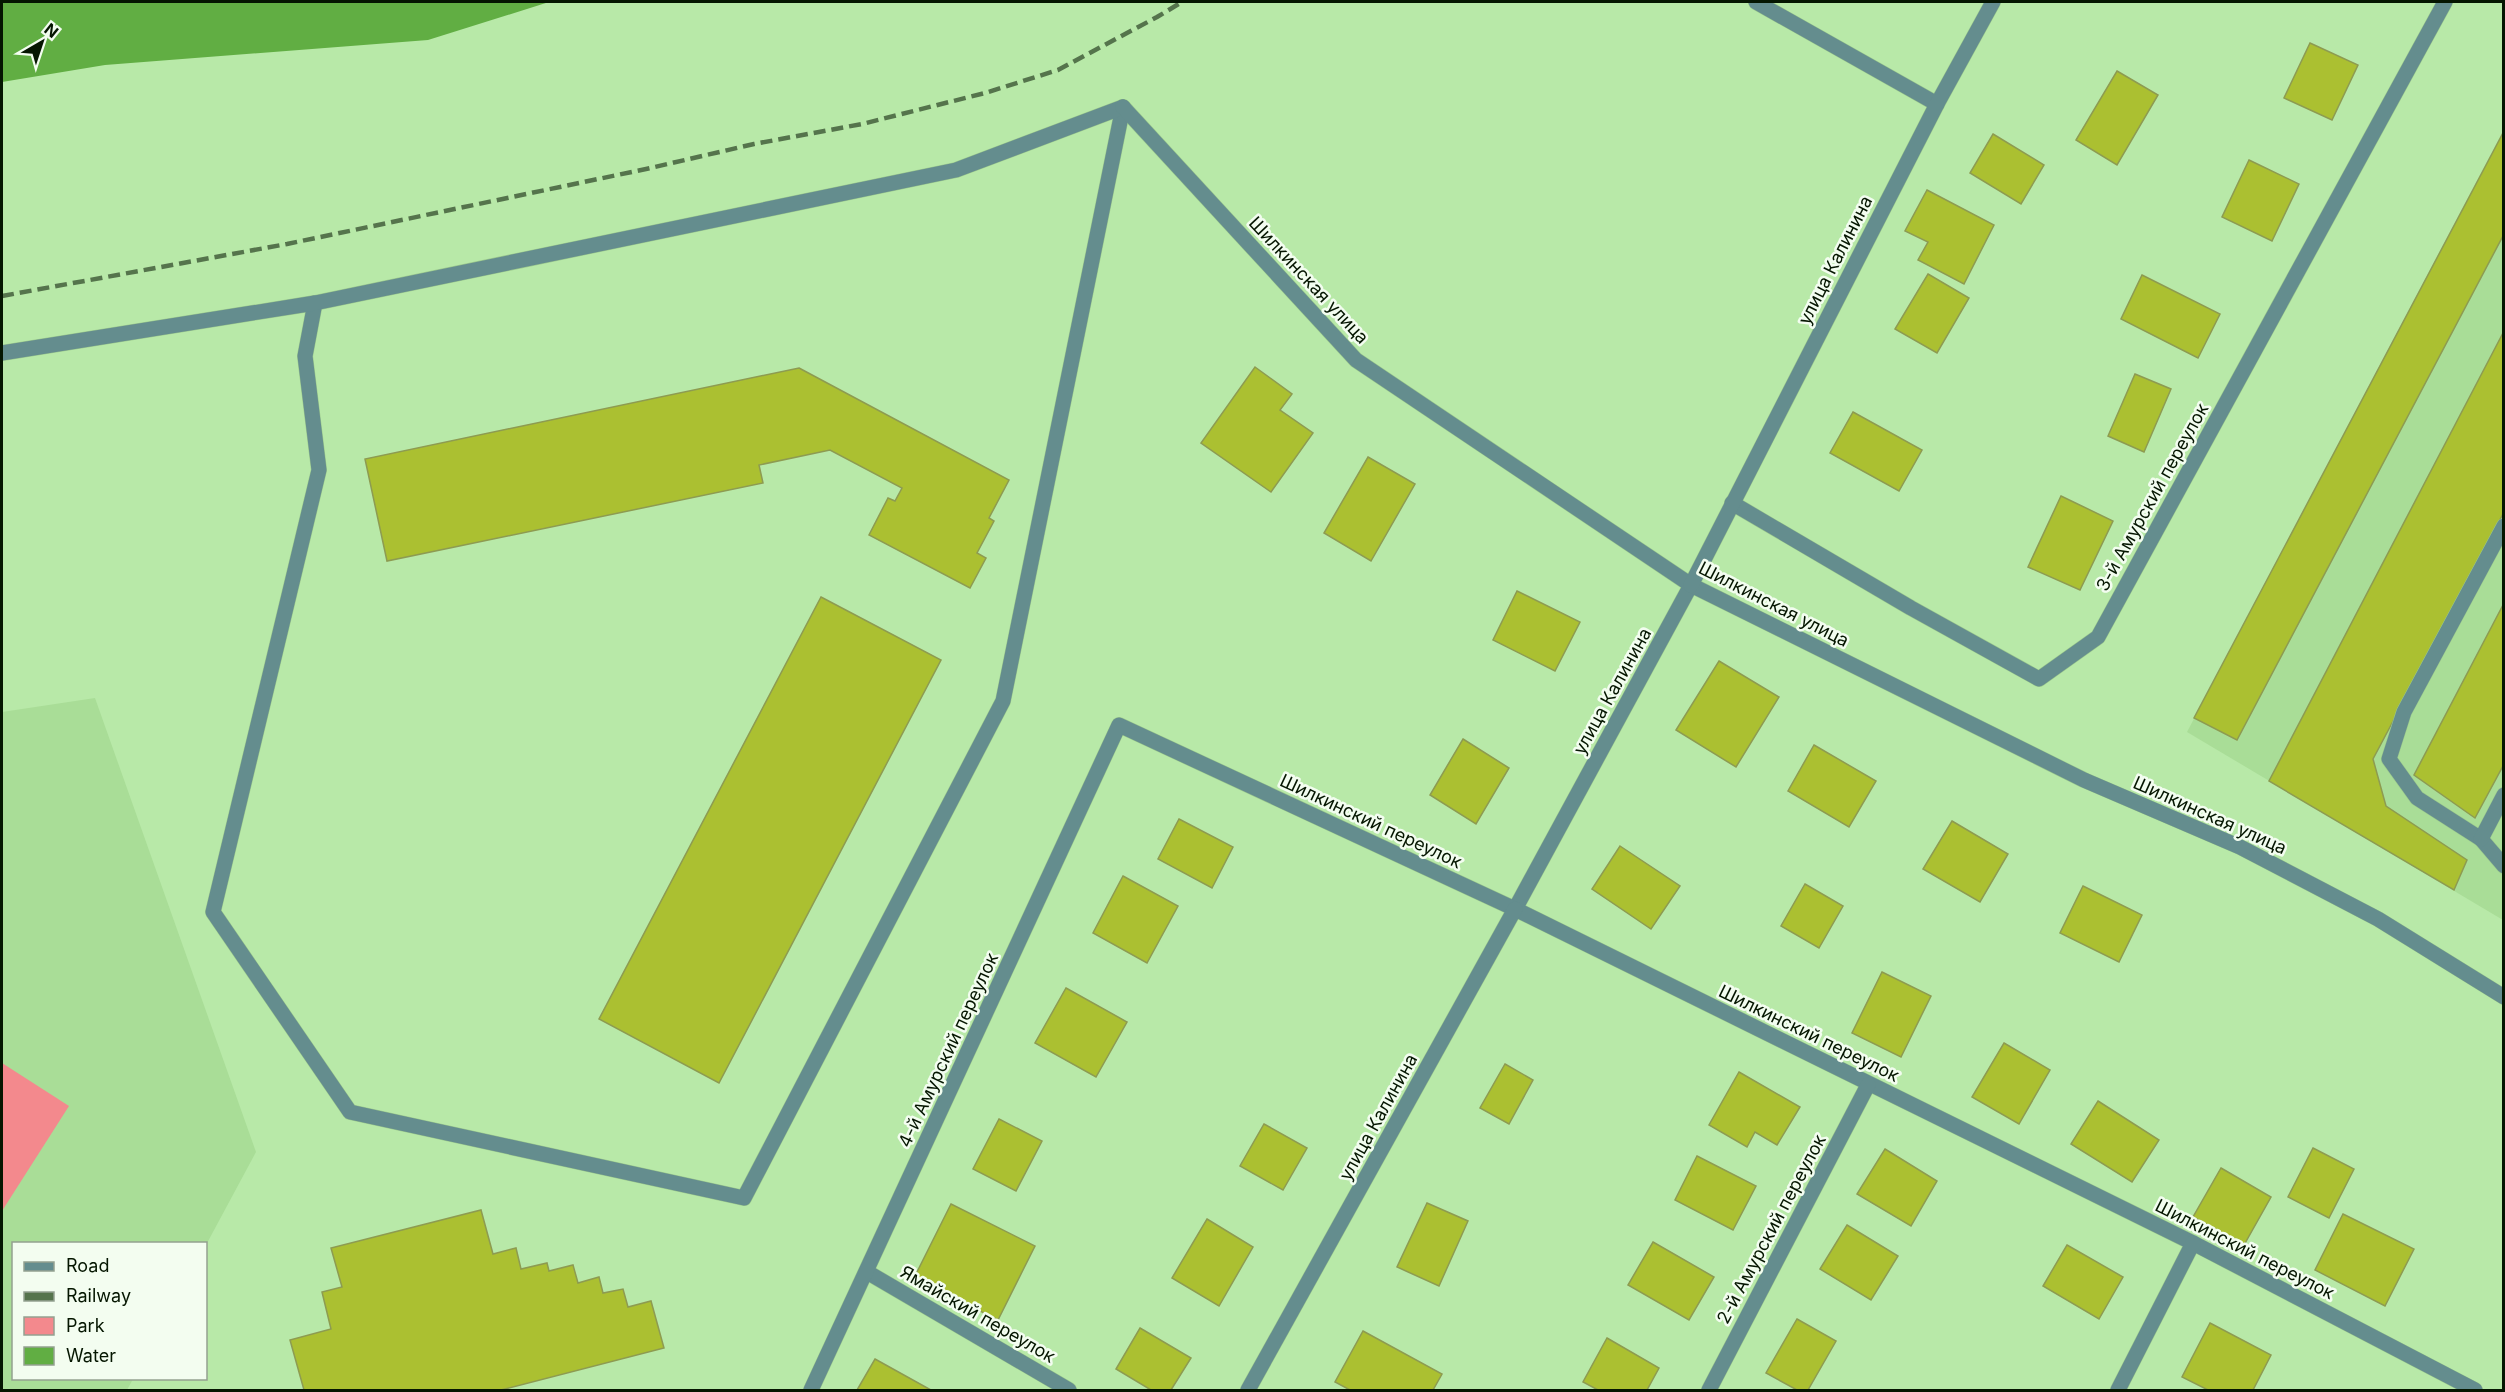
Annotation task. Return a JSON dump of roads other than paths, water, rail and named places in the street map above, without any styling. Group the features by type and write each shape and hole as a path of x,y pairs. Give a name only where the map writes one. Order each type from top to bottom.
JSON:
{"street":[{"path":"1756,2 1937,104"},
{"name":"улица Калинина","path":"1248,1390 1515,909 1691,585 1937,104 1994,2"},
{"name":"3-й Амурский переулок","path":"1731,503 1911,608 2039,679 2098,637 2445,2"},
{"path":"315,303 305,356 319,470 213,912 350,1112 744,1198 1003,701 1123,106"},
{"path":"2,353 315,303 956,170 1123,106"},
{"name":"Шилкинская улица","path":"1123,106 1356,360 1691,585 2084,780 2240,847 2378,919 2504,997"},
{"path":"2504,526 2404,712 2389,759 2417,798 2481,839 2504,866"},
{"name":"Шилкинский переулок","path":"1119,725 1515,909 1868,1085 2193,1243 2475,1390"},
{"name":"4-й Амурский переулок","path":"811,1390 1119,725"},
{"path":"2481,839 2504,795"},
{"name":"2-й Амурский переулок","path":"1708,1390 1868,1085"},
{"path":"2118,1390 2193,1243"},
{"name":"Ямайский переулок","path":"867,1272 1069,1390"}],"water":[{"path":"2,2 549,2 428,40 105,65 2,82"}],"railway":[{"path":"2,296 287,244 646,169 754,144 862,124 985,93 1058,70 1182,2"}]}
